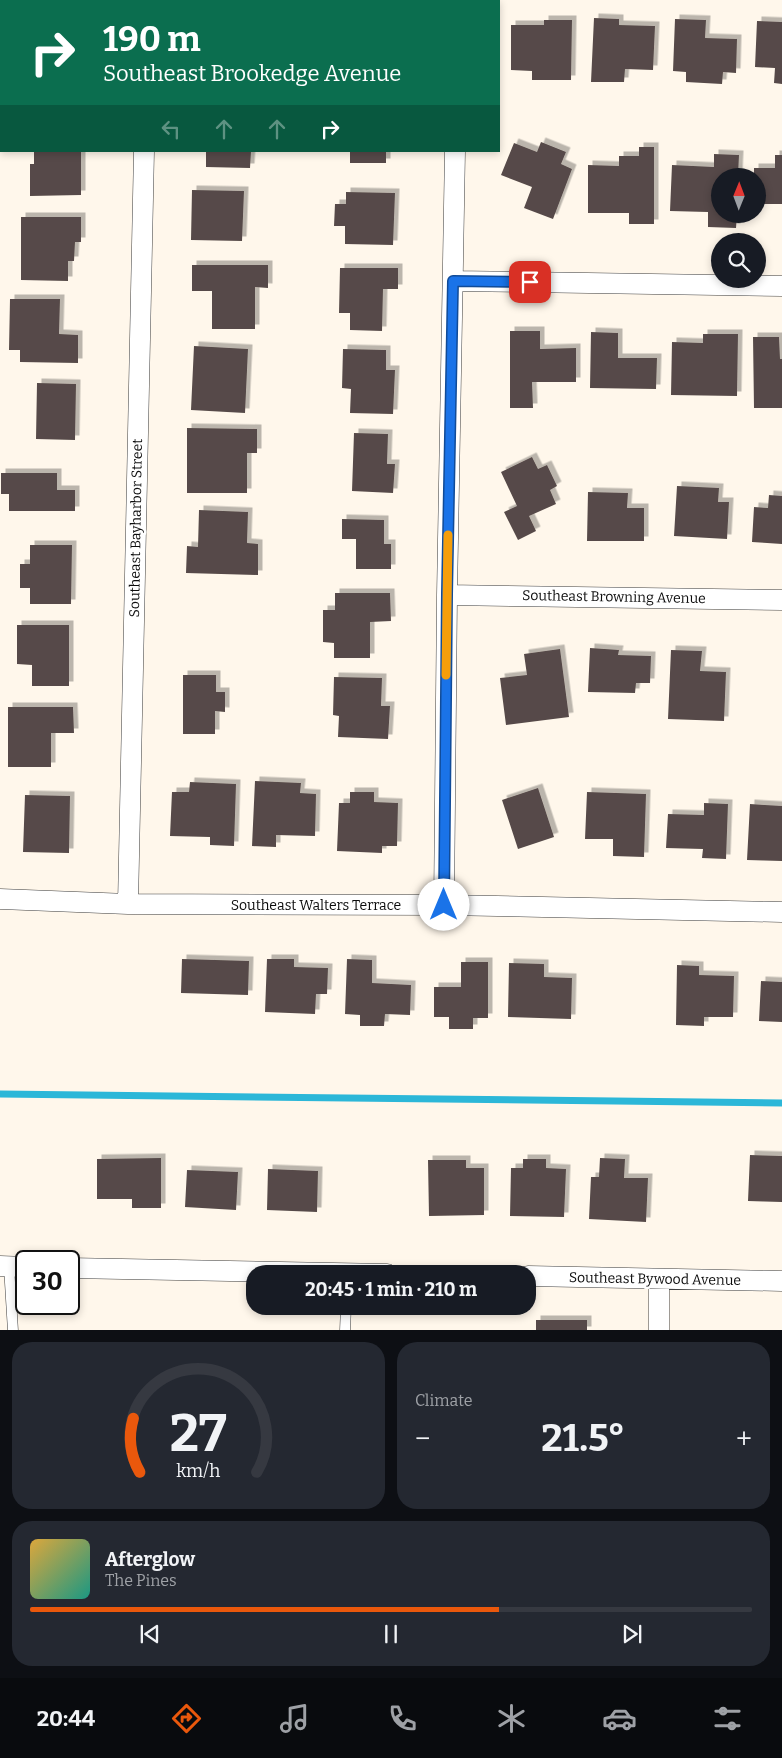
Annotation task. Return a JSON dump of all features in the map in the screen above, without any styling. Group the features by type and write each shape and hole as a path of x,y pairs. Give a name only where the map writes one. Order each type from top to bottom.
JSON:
{"street":[{"name":"Southeast Bayharbor Street","path":"128,904 144,152"},
{"path":"444,905 447,594 455,152"},
{"path":"453,281 782,286"},
{"name":"Southeast Browning Avenue","path":"447,594 782,600"},
{"name":"Southeast Walters Terrace","path":"0,899 128,904 444,905 782,912"},
{"path":"80,1268 246,1271"},
{"name":"Southeast Bywood Avenue","path":"536,1276 782,1281"},
{"path":"659,1330 660,1279"}],"lane":[{"path":"12,1266 13,1330"},
{"path":"345,1330 346,1315"}],"building":[{"path":"594,18 619,19 619,25 655,26 653,70 625,69 624,82 591,82"},
{"path":"675,19 706,20 705,38 737,39 736,73 723,72 722,84 686,82 686,72 673,71"},
{"path":"544,20 572,20 571,80 532,80 532,71 511,70 511,25 544,25"},
{"path":"757,21 782,22 782,84 774,83 775,68 755,67"},
{"path":"541,142 566,152 561,164 572,169 553,219 524,208 532,187 501,175 514,143 537,152"},
{"path":"639,147 654,147 654,224 629,224 629,213 588,213 588,165 619,166 619,156 639,156"},
{"path":"34,152 81,152 81,195 30,196 30,164 34,164"},
{"path":"206,152 251,152 250,168 206,167"},
{"path":"350,152 386,152 386,163 350,163"},
{"path":"714,154 739,155 738,168 711,168 711,223 736,223 736,228 708,227 708,212 670,211 672,165 714,167"},
{"path":"775,155 782,155 782,204 766,204 766,168 775,168"},
{"path":"192,190 244,191 242,241 191,240"},
{"path":"346,192 395,193 393,245 345,244 345,226 334,226 335,204 346,204"},
{"path":"21,217 81,217 81,242 75,242 74,261 68,261 68,281 21,280"},
{"path":"192,265 268,265 268,288 255,287 255,329 212,329 212,291 192,291"},
{"path":"340,268 398,268 398,289 383,289 382,331 350,330 350,313 339,313"},
{"path":"10,299 60,299 59,334 78,335 78,363 20,362 20,350 9,350"},
{"path":"510,331 540,331 540,349 576,348 576,382 532,382 533,408 510,408"},
{"path":"591,332 618,333 618,358 657,358 656,389 590,388"},
{"path":"703,334 738,334 737,396 671,395 672,342 703,343"},
{"path":"753,337 779,337 780,359 782,359 782,408 754,408"},
{"path":"194,346 248,349 245,413 191,410"},
{"path":"343,349 386,350 386,370 395,370 393,414 350,413 351,389 342,388"},
{"path":"37,383 76,384 75,440 36,439"},
{"path":"187,428 257,429 257,453 247,453 247,493 187,493"},
{"path":"354,433 388,434 387,464 395,464 393,493 352,491"},
{"path":"532,457 538,469 547,465 557,486 550,490 556,504 529,516 536,531 518,540 504,512 517,506 501,472"},
{"path":"1,473 57,473 57,490 75,490 75,511 9,511 9,494 1,494"},
{"path":"677,486 719,488 718,502 729,502 727,539 674,536"},
{"path":"588,492 628,493 627,508 644,508 644,541 587,541"},
{"path":"769,495 782,496 782,544 752,542 754,507 768,508"},
{"path":"199,510 248,512 247,543 258,544 258,575 186,573 187,546 198,547"},
{"path":"342,519 384,520 384,544 391,544 391,569 356,569 356,539 342,539"},
{"path":"30,545 72,545 71,604 30,604 30,588 20,588 20,564 30,564"},
{"path":"335,593 390,593 391,621 370,622 370,658 334,658 334,643 323,642 323,610 335,610"},
{"path":"17,625 69,625 69,686 32,686 32,665 17,664"},
{"path":"590,648 619,650 618,655 651,656 650,683 636,683 635,693 588,692"},
{"path":"560,649 569,717 506,725 500,678 527,675 524,654"},
{"path":"671,650 702,651 700,671 726,672 724,721 668,719"},
{"path":"183,675 216,675 216,692 225,692 225,712 215,711 215,734 183,734"},
{"path":"334,677 382,678 381,706 390,706 388,739 338,737 339,716 333,715"},
{"path":"8,707 73,707 74,733 51,733 51,767 8,767"},
{"path":"255,781 301,783 300,793 316,794 315,836 276,835 276,847 252,846"},
{"path":"190,782 236,784 234,846 210,845 210,837 170,836 172,792 189,792"},
{"path":"538,788 554,837 518,849 502,800"},
{"path":"350,792 374,792 374,802 398,803 397,846 382,846 382,853 337,851 339,803 350,803"},
{"path":"587,792 646,794 644,857 613,856 613,839 585,839"},
{"path":"25,795 70,796 69,853 23,852"},
{"path":"704,803 728,804 726,859 702,858 703,849 666,848 668,814 704,815"},
{"path":"750,804 782,806 782,861 747,860"},
{"path":"182,959 249,961 248,995 181,993"},
{"path":"267,959 294,959 294,967 328,968 327,994 316,994 315,1014 265,1012"},
{"path":"347,959 372,960 372,983 411,985 410,1015 385,1014 384,1026 360,1026 360,1015 345,1014"},
{"path":"461,962 488,962 488,1018 473,1018 473,1029 449,1029 449,1017 434,1017 434,987 461,987"},
{"path":"509,963 544,964 544,977 572,978 571,1019 508,1017"},
{"path":"677,965 699,966 699,975 734,976 733,1017 704,1017 704,1026 676,1025"},
{"path":"761,981 782,982 782,1022 759,1021"},
{"path":"750,1155 782,1156 782,1202 748,1201"},
{"path":"161,1158 161,1208 132,1208 132,1199 97,1199 97,1159"},
{"path":"600,1158 625,1159 624,1178 648,1178 646,1222 589,1219 591,1177 599,1177"},
{"path":"523,1159 546,1159 546,1168 566,1169 564,1217 510,1216 511,1168 523,1168"},
{"path":"428,1160 466,1160 466,1168 484,1168 484,1215 429,1216"},
{"path":"268,1169 318,1171 317,1212 267,1210"},
{"path":"187,1170 238,1172 236,1210 185,1207"},
{"path":"536,1320 587,1320 587,1330 536,1330"}],"waterway":[{"path":"0,1094 782,1103"}],"slow traffic":[{"path":"446,675 448,535"}],"route":[{"path":"444,905 453,281 530,282"}]}
